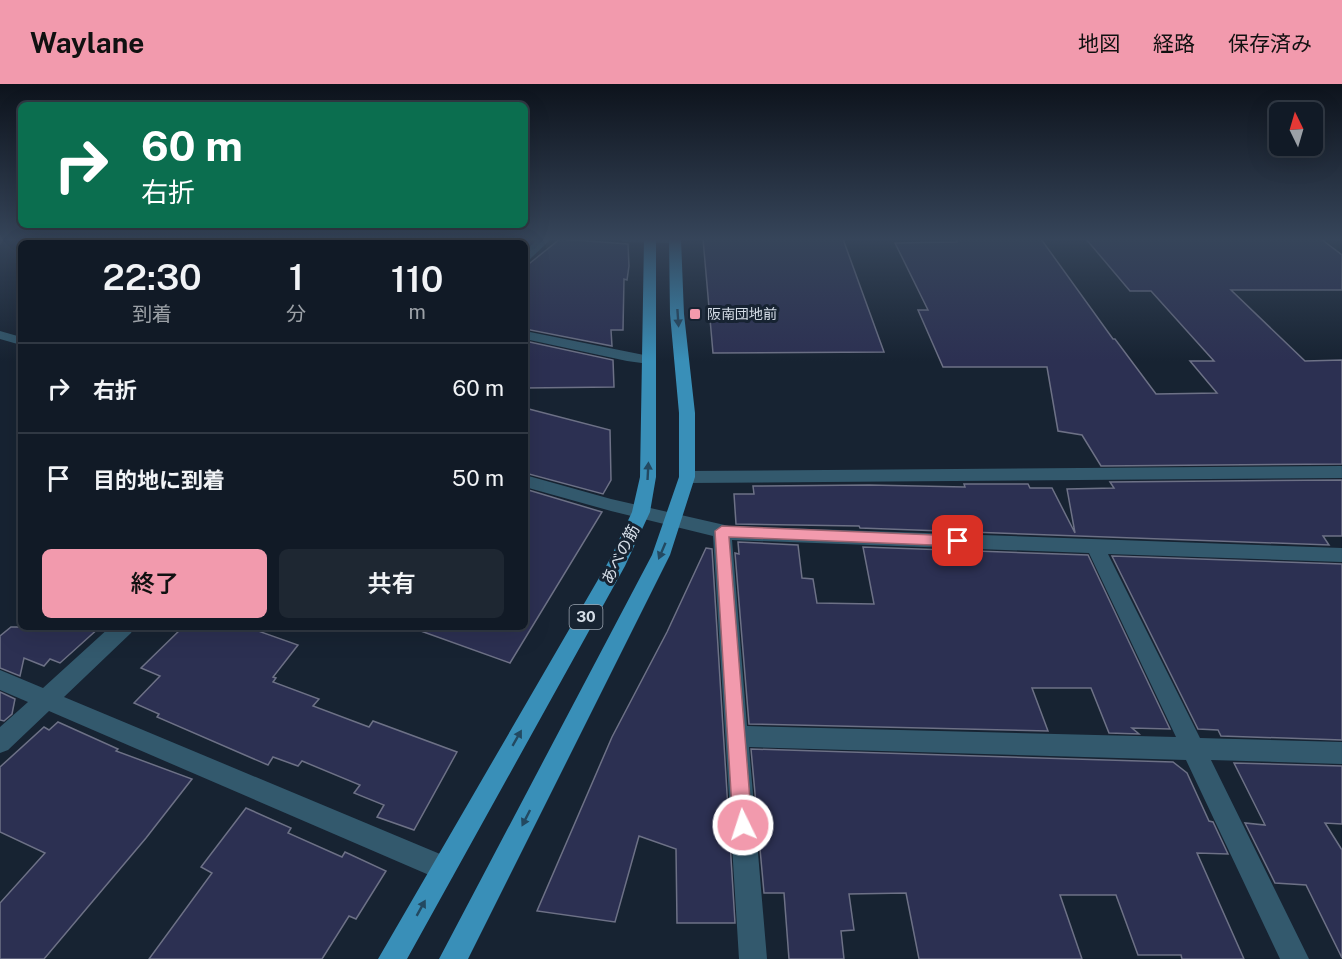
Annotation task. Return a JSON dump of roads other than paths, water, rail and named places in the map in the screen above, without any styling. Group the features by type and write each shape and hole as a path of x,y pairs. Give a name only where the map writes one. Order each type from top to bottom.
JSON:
{"main road":[{"name":"あべの筋","path":"392,959 618,561 641,512 648,477 650,280"},
{"name":"30","path":"453,959 660,555 674,520 687,477 687,413 677,314 676,280"}],"street":[{"path":"0,335 18,340"},
{"path":"528,336 650,360"},
{"path":"687,477 1342,472"},
{"path":"528,482 729,533 1342,555"},
{"path":"722,531 753,959"},
{"path":"1095,546 1294,959"},
{"path":"0,742 120,630"},
{"path":"0,680 443,868"},
{"path":"736,736 1342,753"}],"place":[{"name":"阪南団地前","path":"695,314"}]}
